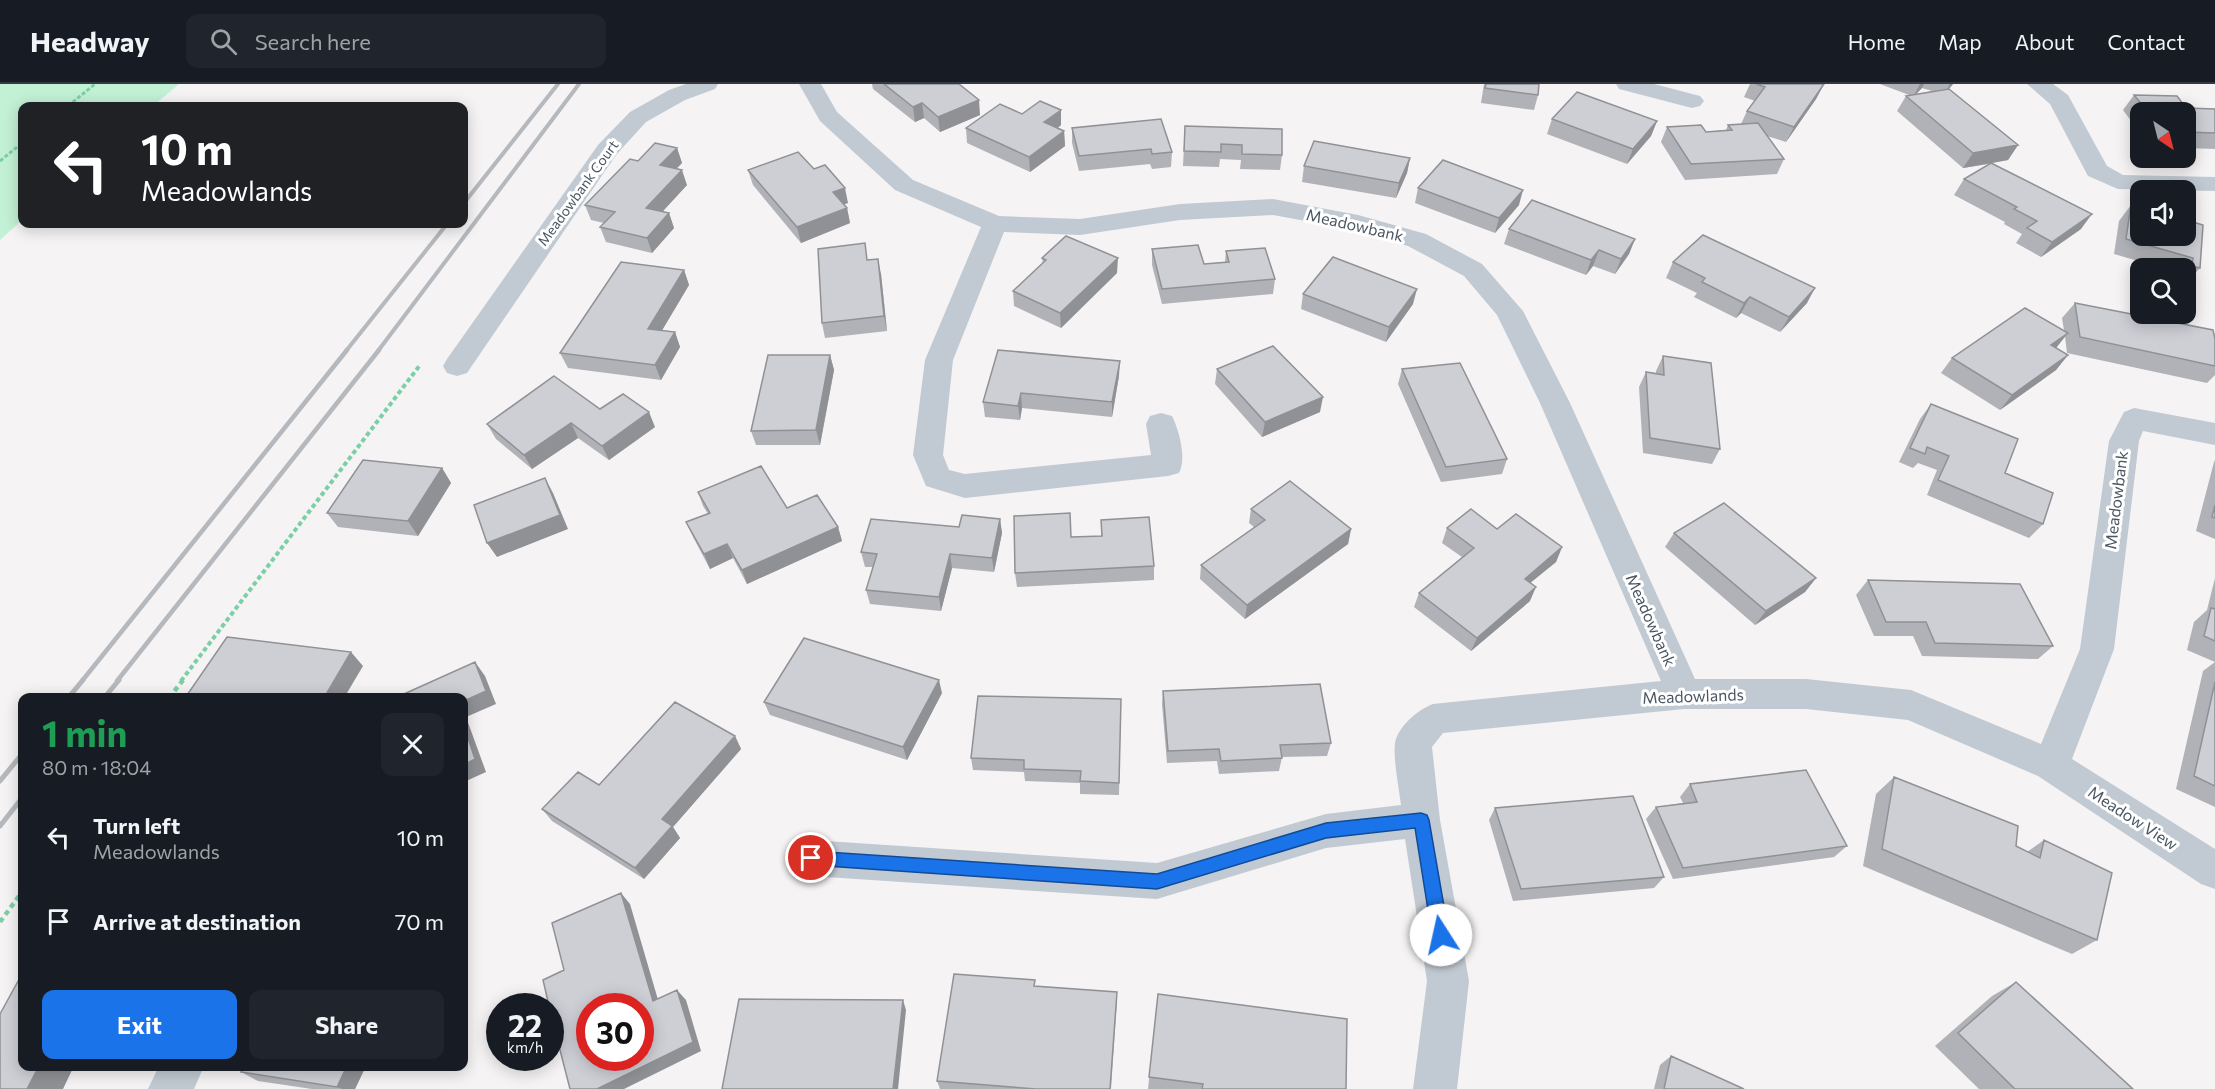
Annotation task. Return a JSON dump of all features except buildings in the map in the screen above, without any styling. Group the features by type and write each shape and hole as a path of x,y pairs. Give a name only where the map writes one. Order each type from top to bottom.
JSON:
{"street":[{"name":"Meadowbank Court","path":"457,366 498,304 608,150 638,117 677,95 707,84"},
{"name":"Meadowbank","path":"810,84 828,116 904,185 995,224 1080,227 1180,212 1274,207 1358,223 1417,240 1473,270 1515,321 1555,402 1684,694"},
{"path":"2038,84 2060,100 2097,171 2118,182 2215,184"},
{"path":"1640,86 1692,100"},
{"path":"995,224 939,360 928,455 937,478 965,486 1168,465 1161,424"},
{"name":"Meadowbank","path":"2051,765 2097,649 2124,441 2134,418 2215,434"},
{"name":"Meadowlands","path":"1435,1089 1449,981 1421,820 1413,743 1433,719 1684,694 1806,694 1911,705 2051,765"},
{"name":"Meadow View","path":"2051,765 2215,871"},
{"path":"811,858 1157,881 1326,831 1421,820"},
{"path":"170,1089 180,1071"}],"path":[{"path":"73,102 95,84"},
{"path":"0,161 18,146"},
{"path":"173,693 425,358"},
{"path":"0,922 18,897"}],"green space":[{"path":"0,84 179,84 158,102 18,102 18,224 0,240"}],"railway":[{"path":"468,198 558,84"},
{"path":"378,351 579,84"},
{"path":"346,351 444,228"},
{"path":"82,681 347,350"},
{"path":"117,681 379,350"},
{"path":"72,693 83,680"},
{"path":"108,693 119,680"},
{"path":"0,781 18,759"},
{"path":"0,826 18,803"}],"route":[{"path":"811,858 1157,881 1326,831 1421,820 1441,935"}]}
